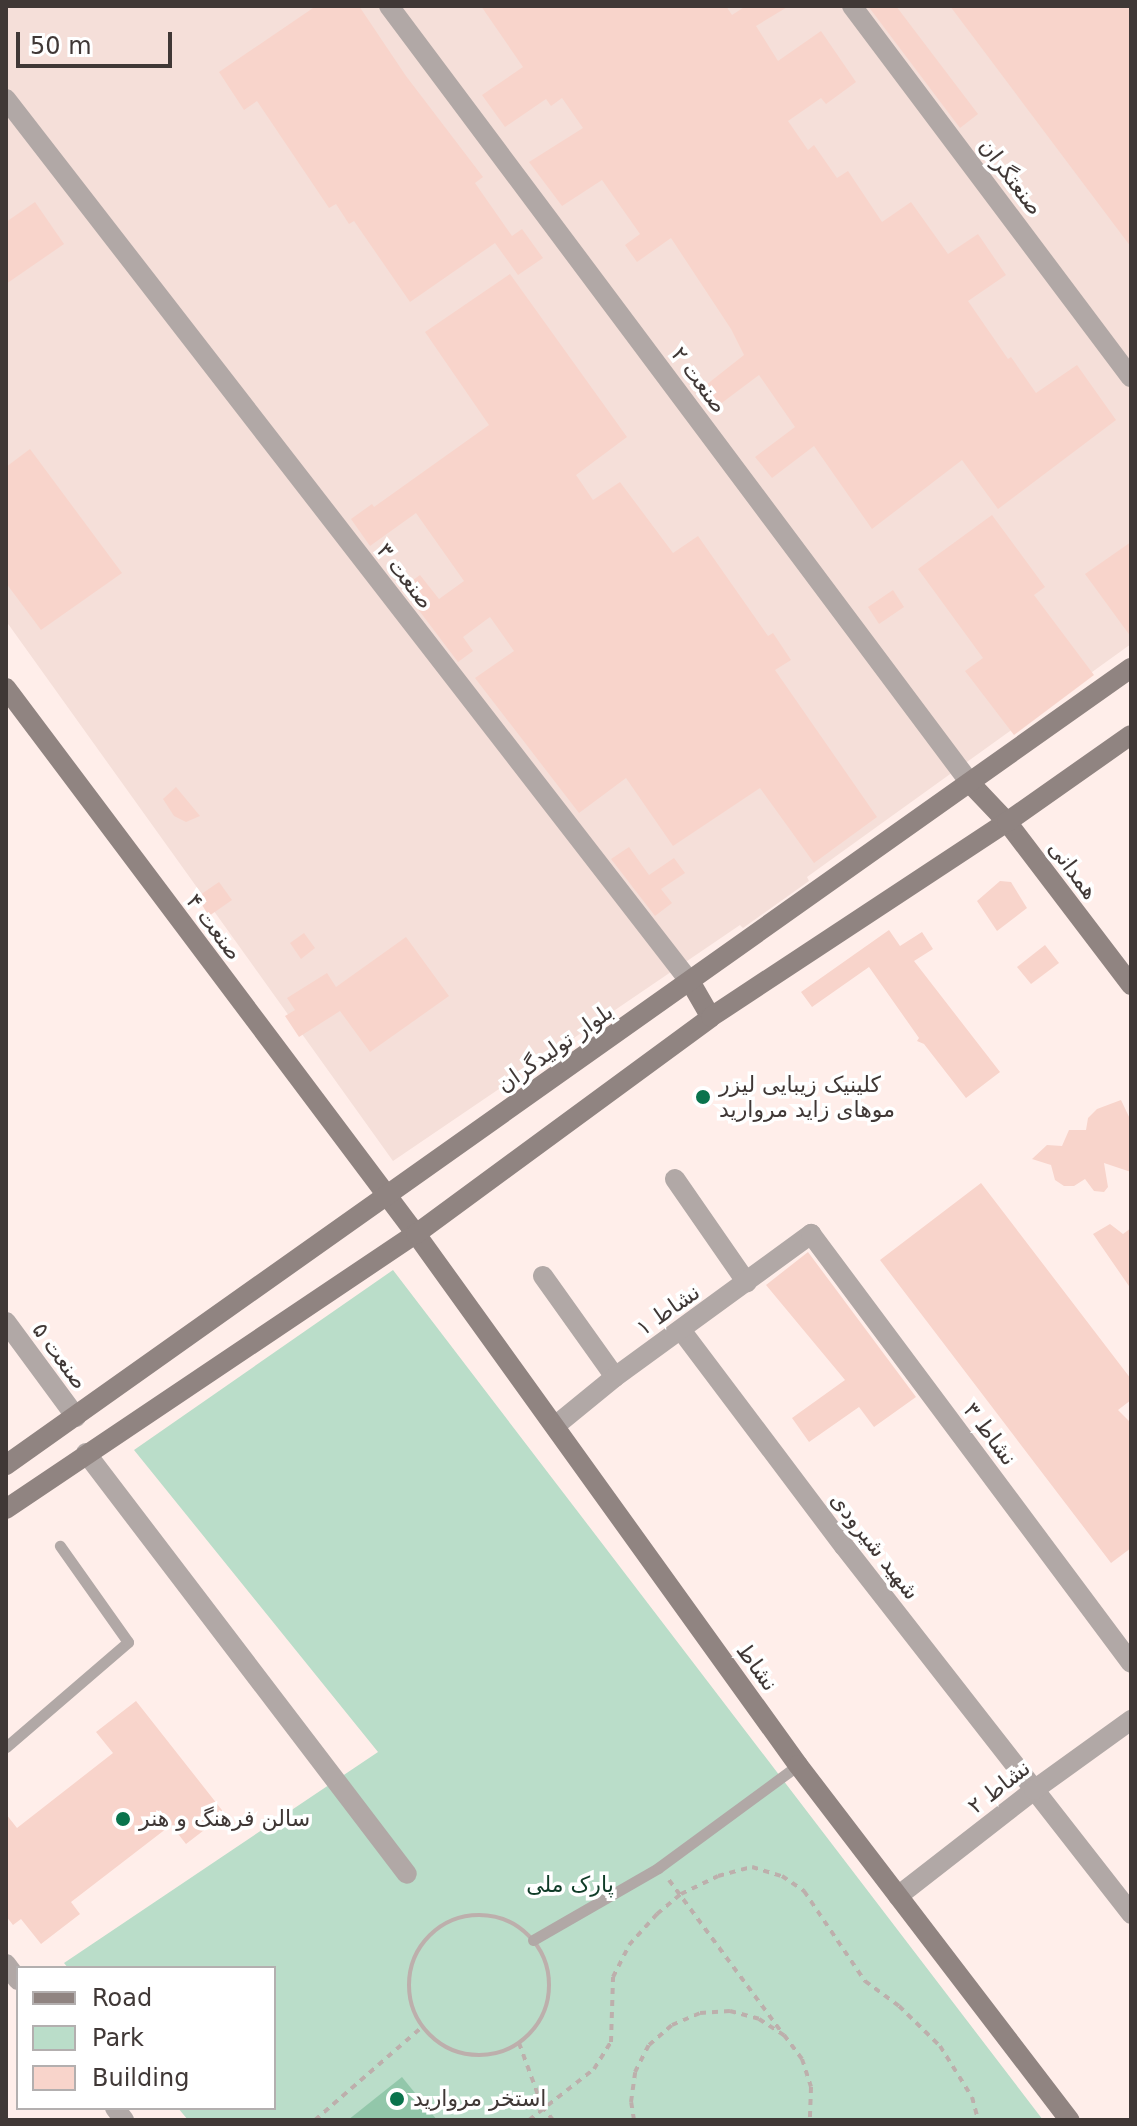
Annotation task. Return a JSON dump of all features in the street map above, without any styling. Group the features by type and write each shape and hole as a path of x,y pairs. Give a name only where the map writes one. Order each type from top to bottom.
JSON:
{"main road":[{"name":"بلوار تولیدگران","path":"6,1465 384,1196 691,983 1131,668"},
{"name":"صنعت ۴","path":"6,688 384,1196 416,1234"},
{"path":"6,1509 416,1234 711,1017 1007,822 1131,735"},
{"name":"همدانی","path":"970,783 1007,822 1131,985"},
{"path":"691,983 711,1017"},
{"name":"نشاط","path":"416,1234 798,1765 1069,2120"}],"street":[{"name":"صنعت ۲","path":"389,6 970,783"},
{"name":"صنعتگران","path":"852,6 1131,377"},
{"name":"صنعت ۳","path":"6,99 691,983"},
{"path":"675,1179 747,1283"},
{"name":"نشاط ۱","path":"555,1426 615,1377 811,1234"},
{"name":"نشاط ۳","path":"811,1234 1131,1663"},
{"path":"543,1276 615,1377"},
{"name":"صنعت ۵","path":"6,1322 76,1417"},
{"name":"شهید شیرودی","path":"681,1330 1131,1914"},
{"path":"86,1453 407,1874"},
{"name":"نشاط ۲","path":"898,1896 1034,1790 1131,1720"}],"lane":[{"path":"6,1747 128,1642 60,1546"},
{"path":"533,1940 658,1868 798,1765"}],"path":[{"path":"529,2120 542,2106 594,2069 611,2042 613,1977 629,1945 657,1914 681,1894 718,1876 752,1867 782,1876 804,1891 865,1981 899,2006 940,2046 972,2097 978,2120"},
{"path":"658,1868 681,1894 802,2059 811,2087 810,2120"},
{"path":"479,1915 502,1918 522,1929 533,1940 548,1967 550,1990 545,2012 532,2032 519,2043 491,2055 468,2055 445,2047 423,2026 414,2013 408,1989 411,1966 421,1945 436,1929 457,1918 479,1915"},
{"path":"634,2120 631,2102 635,2072 649,2045 672,2025 700,2013 730,2011 759,2019 784,2035"},
{"path":"315,2120 423,2026"},
{"path":"519,2043 542,2106 553,2120"}],"shaded area":[{"path":"6,6 1131,6 1131,644 807,877 809,881 743,928 740,925 393,1161 6,621"},
{"name":"استخر مروارید","path":"402,2077 437,2120 348,2120"}],"green space":[{"name":"پارک ملی","path":"393,1270 1043,2120 188,2120 180,2110 276,2110 276,1966 66,1966 64,1963 378,1752 134,1450"}],"building":[{"path":"316,6 359,6 406,76 483,177 475,183 512,236 522,229 543,258 518,275 495,243 410,302 354,221 349,224 336,204 329,208 257,101 244,110 219,72"},
{"path":"481,6 726,6 732,15 746,6 789,6 756,26 778,61 821,31 856,82 826,104 821,98 788,121 808,150 814,145 837,178 848,171 882,222 911,202 948,254 978,234 1006,275 968,301 1008,359 1011,357 1036,393 1077,365 1116,420 998,509 962,460 872,529 814,446 772,478 755,457 795,427 759,375 719,405 706,385 744,355 731,329 671,238 637,262 625,245 640,234 602,180 562,206 529,162 583,128 562,98 551,106 546,99 505,127 482,95 523,67"},
{"path":"868,6 896,6 978,114 960,128"},
{"path":"950,6 1131,6 1131,247"},
{"path":"35,202 64,244 6,284 6,222"},
{"path":"510,274 627,437 576,475 593,500 620,482 673,553 698,536 768,636 773,633 791,660 775,670 877,817 814,863 760,788 673,846 626,778 579,813 475,678 514,651 490,617 463,637 473,651 458,662 402,588 420,575 439,599 464,581 416,513 370,546 351,519 372,504 374,507 489,425 425,332"},
{"path":"30,449 122,573 41,630 6,583 6,467"},
{"path":"992,515 1045,587 1034,595 1094,675 1014,735 965,671 983,658 918,569"},
{"path":"1131,542 1131,637 1085,574"},
{"path":"893,590 904,607 879,624 868,607"},
{"path":"176,787 200,816 186,822 174,816 163,799"},
{"path":"629,847 649,875 674,858 685,873 661,889 672,903 655,916 611,859"},
{"path":"1000,881 1011,882 1027,908 997,931 977,901"},
{"path":"219,882 232,900 209,916 197,897"},
{"path":"889,930 900,946 922,932 933,949 914,961 1000,1072 966,1098 924,1044 917,1041 919,1038 869,967 812,1007 801,992"},
{"path":"304,933 315,948 301,959 290,943"},
{"path":"406,937 449,996 370,1052 340,1011 299,1037 285,1016 295,1010 287,998 327,973 336,987"},
{"path":"1045,945 1059,963 1031,984 1017,967"},
{"path":"1121,1100 1131,1121 1131,1172 1104,1163 1108,1187 1104,1192 1094,1191 1085,1179 1074,1186 1064,1186 1055,1180 1051,1165 1032,1159 1047,1145 1062,1146 1069,1130 1086,1130 1088,1118 1097,1109"},
{"path":"981,1183 1131,1379 1131,1400 1118,1410 1131,1423 1131,1548 1111,1563 880,1260"},
{"path":"1110,1224 1123,1234 1131,1228 1131,1289 1093,1234"},
{"path":"808,1252 916,1397 874,1427 859,1407 809,1442 792,1418 845,1380 766,1285"},
{"name":"سالن فرهنگ و هنر","path":"136,1701 225,1814 186,1844 171,1825 71,1902 80,1914 41,1944 21,1919 13,1925 6,1916 6,1814 17,1828 113,1753 96,1732"}],"place":[{"name":"کلینیک زیبایی لیزر موهای زاید مروارید","path":"703,1097"},
{"name":"سالن فرهنگ و هنر","path":"123,1819"},
{"name":"استخر مروارید","path":"397,2099"}]}
